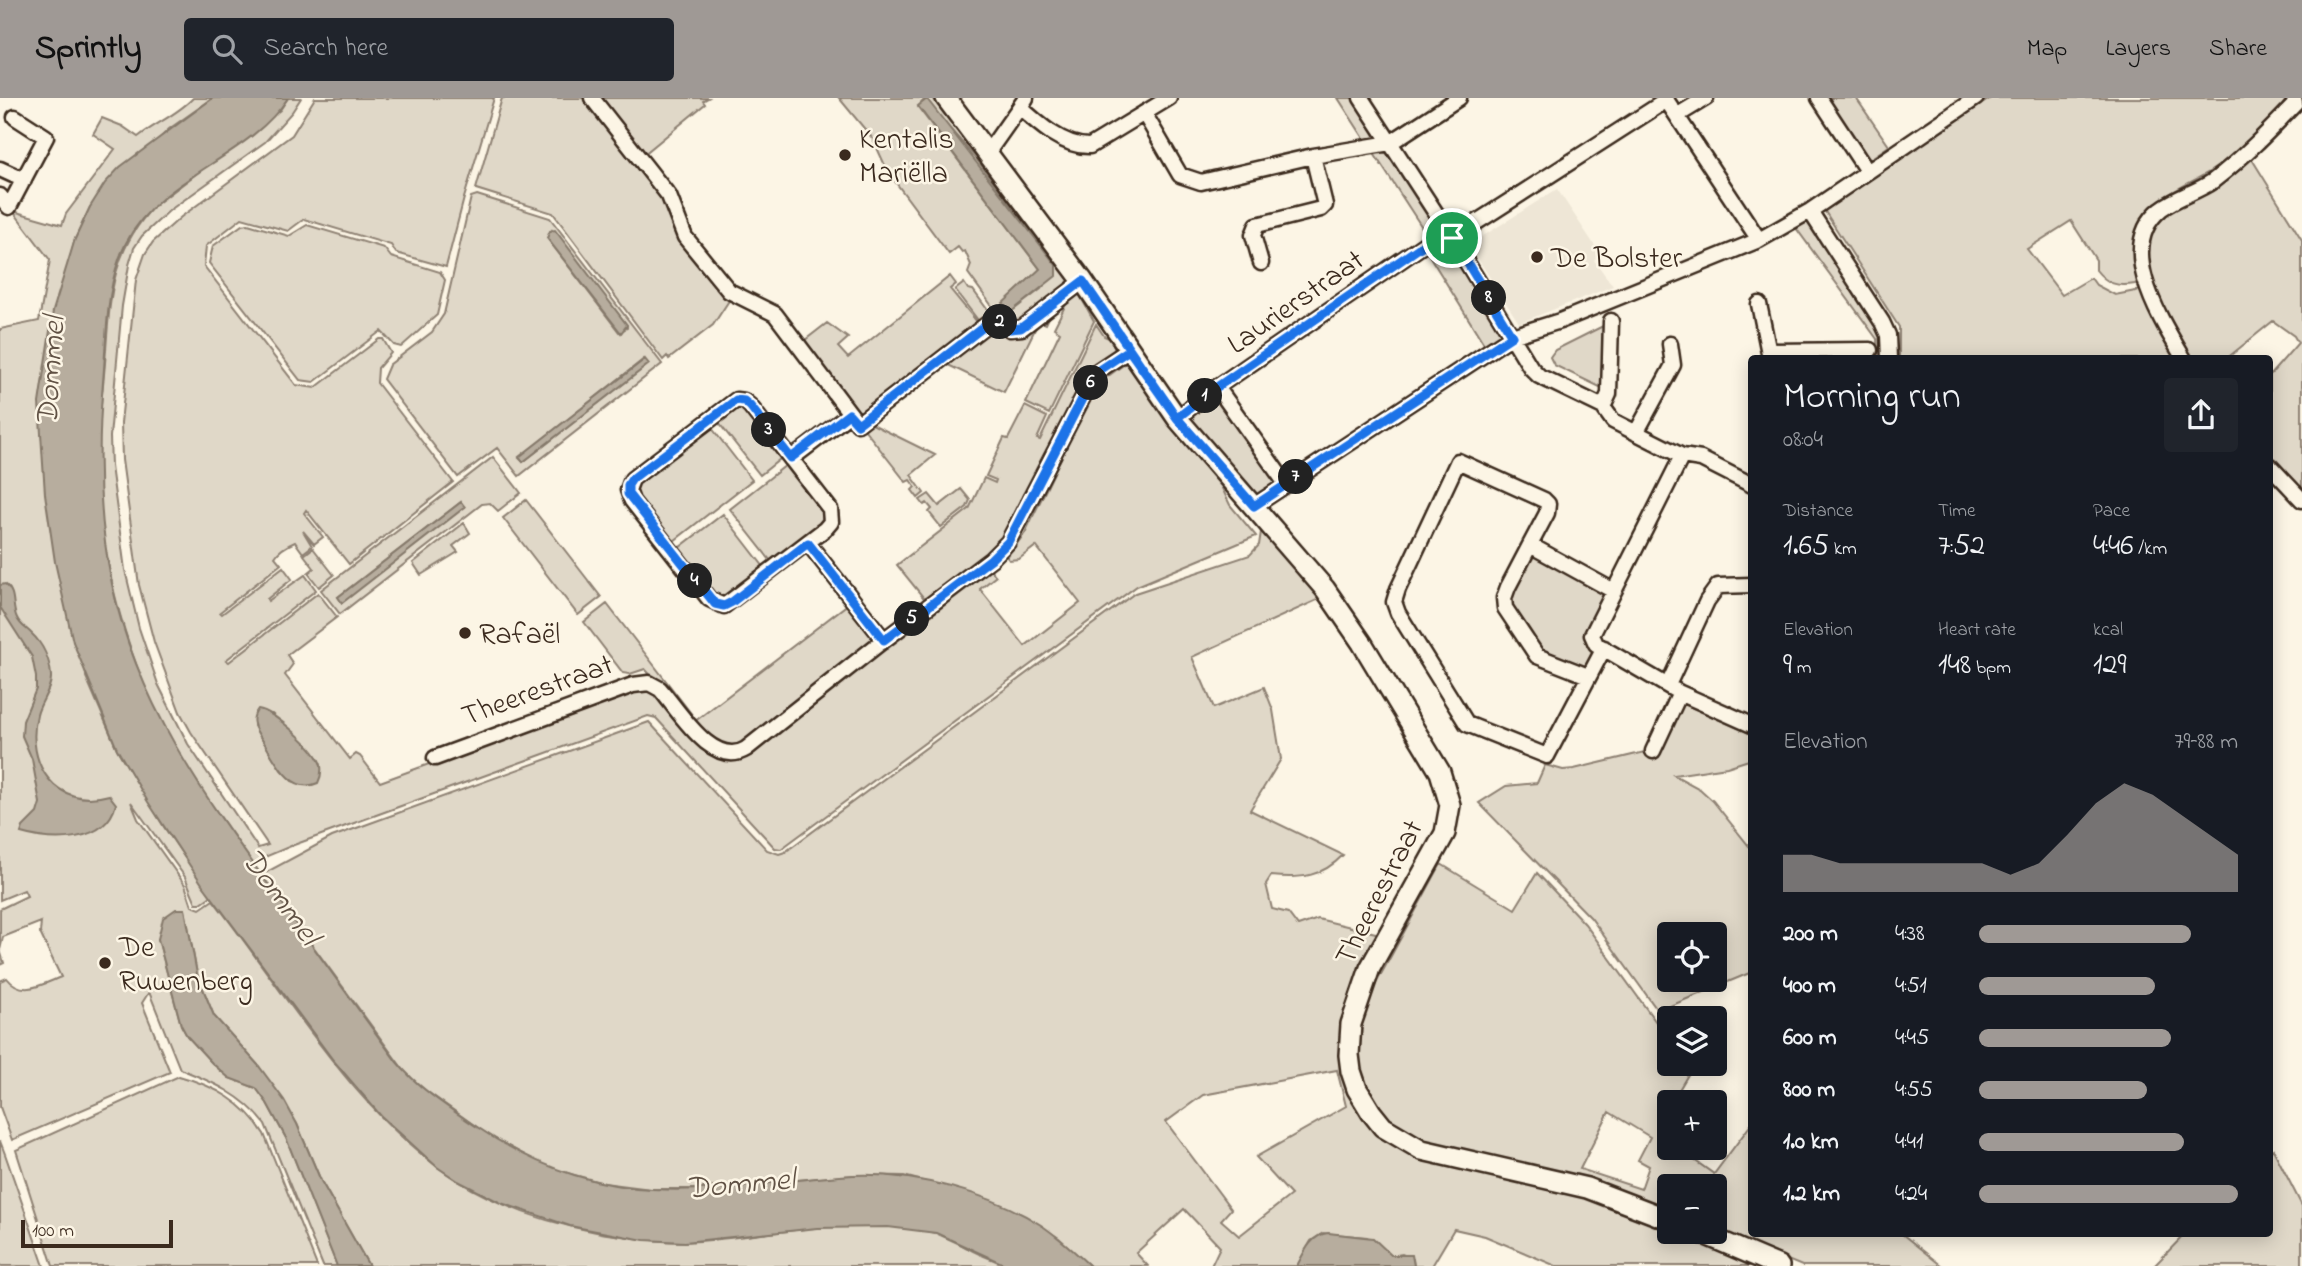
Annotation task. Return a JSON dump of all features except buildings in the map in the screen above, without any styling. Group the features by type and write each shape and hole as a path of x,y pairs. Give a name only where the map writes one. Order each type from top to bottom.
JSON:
{"main road":[{"name":"Theerestraat","path":"946,98 1083,281 1177,418 1325,589 1362,643 1440,772 1449,797 1445,833 1370,968 1354,1009 1349,1055 1357,1089 1383,1127 1422,1150 1587,1188 1657,1215"},
{"path":"1727,1244 1779,1266"}],"street":[{"path":"592,98 669,196 685,237 729,291 775,314 853,419"},
{"path":"988,152 1023,102 1063,140 1077,146 1090,146 1169,98"},
{"path":"1361,98 1539,376 1603,407 1613,421 1682,456 1700,459 1748,480"},
{"path":"1144,113 1180,175 1201,182 1313,156 1390,143 1459,98"},
{"path":"1678,116 1706,98"},
{"path":"1819,98 1867,170"},
{"path":"1254,506 1512,336 1560,321 1759,240 1810,211 1976,98"},
{"path":"2182,355 2157,312 2145,283 2142,249 2147,224 2162,208 2211,182 2258,142 2295,104 2294,98"},
{"path":"1666,99 1759,240"},
{"name":"Laurierstraat","path":"1177,418 1217,387 1448,234 1666,99"},
{"path":"0,196 9,207 46,137 15,117"},
{"path":"1261,263 1253,235 1257,225 1321,209 1325,205 1313,156"},
{"path":"0,169 24,180"},
{"path":"1810,211 1882,322 1888,335 1889,355"},
{"path":"791,458 853,419 995,318 1010,329 1021,328 1083,281"},
{"path":"1759,304 1770,355 1833,354 1870,350"},
{"path":"1603,407 1609,394 1611,321"},
{"path":"1636,433 1673,365 1670,344"},
{"name":"Theerestraat","path":"435,758 633,685 649,683 660,689 712,748 723,754 735,754 746,749 991,559 1008,542 1096,372 1129,350"},
{"path":"1217,387 1286,484"},
{"path":"736,400 744,401 750,406 791,458 830,509 832,516 825,529 724,606 715,604 632,500 628,490 632,479 736,400"},
{"path":"1682,456 1612,590 1592,635 1596,644 1674,689 1748,723"},
{"path":"1588,676 1537,656 1505,608 1504,598 1508,587 1547,513 1548,504 1458,461 1398,589 1395,602 1398,613 1467,724 1548,756 1604,648"},
{"path":"2273,469 2302,500"},
{"path":"808,543 884,640"},
{"path":"1530,545 1612,590"},
{"path":"1653,751 1707,601 1718,586 1748,585"}],"shaded area":[{"path":"193,98 213,98 169,129 90,207 75,239 67,269 86,677 117,749 164,827 211,896 201,903 196,903 185,877 131,802 138,819 185,885 192,906 200,909 213,900 325,1051 387,1123 421,1154 458,1181 491,1199 564,1225 663,1241 688,1242 850,1226 909,1228 941,1234 978,1254 1008,1266 369,1266 321,1181 297,1124 258,1065 214,1016 197,974 185,910 158,939 181,1025 187,1036 212,1063 229,1078 256,1088 267,1103 286,1138 337,1266 323,1266 265,1124 237,1097 216,1084 180,1069 149,992 142,1003 170,1072 12,1140 0,1107 0,981 7,978 19,987 32,988 61,977 40,933 41,922 3,937 0,950 0,909 27,896 24,890 0,900 0,329 39,321 50,260 13,211 62,225 66,214 115,149 93,134 102,118 122,126 138,137"},
{"path":"288,98 301,98 265,142 170,210 142,236 134,248 122,306 110,437 111,466 125,570 139,628 158,684 188,744 258,848 268,845 191,732 180,712 154,642 139,585 122,460 121,423 136,280 145,254 153,242 181,217 292,135 315,98 494,98 446,267 396,253 391,245 304,219 288,231 242,218 206,246 204,266 296,385 315,388 379,339 383,339 391,353 378,368 377,383 453,482 349,564 306,510 304,513 323,537 314,544 303,531 312,546 303,553 295,542 284,548 275,557 281,564 220,612 222,614 283,567 292,579 267,599 268,601 305,575 316,590 226,660 229,662 318,593 337,617 287,655 293,664 285,675 350,759 356,754 360,756 380,782 631,690 651,688 727,758 881,647 887,649 991,570 996,576 980,589 1025,646 1080,603 1036,546 1019,559 1009,560 1007,557 1025,533 1096,385 1126,363 1168,423 1221,486 1230,505 1256,536 1137,586 781,849 775,848 656,718 648,716 291,846 267,856 254,866 178,754 152,704 138,668 125,632 107,557 101,519 98,442 114,279 128,242 154,206 280,110","holes":["255,714 272,714 318,758 321,765 308,785 292,781 281,770 254,726"]},
{"path":"502,98 586,98 663,196 730,299 713,325 669,359 667,356 663,360 553,213 476,189"},
{"path":"598,98 708,98 703,101 705,104 643,155"},
{"path":"839,98 933,98 1061,267 1069,279 1069,285 1016,326 997,313 968,273 971,265 965,251 962,252 958,247 949,254 888,172 873,139","holes":["924,100 974,156 1056,265 1041,289 1012,311 1006,309 1004,303 1040,269 918,107"]},
{"path":"1338,98 1356,98 1379,135 1365,140"},
{"path":"1826,98 1856,98 1889,146 1867,161"},
{"path":"1991,98 2287,98 2263,129 2241,149 2209,172 2162,199 2146,214 2137,237 2135,284 2113,283 2100,275 2096,270 2096,260 2071,221 2027,249 2062,295 2091,278 2096,285 2115,295 2141,290 2177,355 1899,355 1899,327 1824,210"},
{"path":"1387,147 1436,221 1434,228 1427,235 1373,152"},
{"path":"2250,156 2302,240 2302,490 2273,462 2273,372 2298,343 2294,336 2273,321 2231,355 2191,355 2157,300 2148,263 2151,232 2163,215"},
{"name":"De Bolster","path":"1557,189 1601,255 1594,260 1613,286 1519,323 1469,245"},
{"path":"477,195 550,218 662,364 519,476 497,448 458,477 383,379 389,365 432,332 444,314 471,197","holes":["552,230 627,325 627,328 619,332 547,238","644,359 648,364 523,462 519,458"]},
{"path":"1815,216 1889,331 1889,355 1878,355 1877,339 1796,228"},
{"path":"248,224 289,236 307,225 384,248 391,257 440,272 445,280 437,315 401,347 394,345 381,331 314,382 300,380 209,263 213,246 242,225"},
{"path":"1438,242 1451,244 1508,333 1486,347 1425,249"},
{"path":"950,276 956,284 950,289 978,323 856,418 800,344 827,323 848,338 838,347 848,358"},
{"path":"964,283 968,289 973,290 992,316 981,324 955,290"},
{"path":"1078,292 1094,321 1049,414 1026,403 1060,332 1054,328 1068,300"},
{"path":"1051,313 1046,324 1039,321 1004,392 944,363 993,327 1001,328"},
{"path":"1096,324 1104,336 1111,339 1116,353 1095,368 1030,497 1023,494 1022,497 1028,500 1006,538 927,602 897,565 969,509 984,478 995,483 996,480 986,476 1004,438 1008,439 1025,406 1047,417 1037,439 1040,440"},
{"path":"1607,324 1604,389 1554,365 1550,357 1555,350"},
{"path":"1214,396 1218,397 1277,479 1275,486 1256,495 1190,418"},
{"path":"739,403 765,429 764,436 773,447 785,455 760,475 715,418"},
{"path":"866,421 935,455 911,475 924,493 918,498 912,490 915,487 910,480 906,482 861,425"},
{"path":"708,423 752,480 670,544 634,498 636,479"},
{"path":"493,457 521,493 498,511 490,503 482,504 340,614 321,590","holes":["461,502 464,507 342,602 338,597"]},
{"path":"790,462 824,505 826,522 774,565 730,509"},
{"path":"961,489 970,500 967,507 941,527 929,512 932,509 920,500 929,494 939,506"},
{"path":"526,500 601,597 578,615 503,518"},
{"path":"723,514 767,571 720,601 694,576 695,570 686,558 680,557 675,551"},
{"path":"464,523 470,533 453,546 458,552 421,575 413,563"},
{"path":"1262,525 1324,597 1192,657 1214,708 1264,687 1273,710 1281,759 1250,810 1343,855 1327,868 1310,875 1271,876 1266,884 1272,909 1288,913 1298,926 1318,919 1384,935 1346,1030 1369,1124 1593,1194 1657,1219 1657,1244 1719,1244 1773,1266 1556,1266 1485,1236 1454,1229 1432,1266 1414,1266 1413,1259 1402,1254 1391,1256 1367,1237 1323,1233 1311,1241 1297,1266 1211,1266 1220,1247 1184,1209 1136,1253 1148,1266 1090,1266 1059,1238 1022,1215 967,1193 904,1176 855,1175 693,1189 651,1189 604,1183 549,1168 491,1137 411,1080 261,875 332,837 649,722 767,850 779,854 1135,593 1250,555 1259,545","holes":["1337,1070 1346,1106 1256,1157 1291,1195 1239,1236 1221,1220 1231,1209 1166,1122 1203,1095"]},
{"path":"313,548 334,575 319,587 308,573 314,568 304,555"},
{"path":"1531,550 1609,590 1587,634 1587,645 1596,651 1586,672 1540,652 1507,598"},
{"path":"607,604 693,716 690,718 645,669 630,674 623,673 584,622"},
{"path":"848,604 876,641 739,748 714,744 694,722"},
{"path":"1682,703 1748,732 1748,760 1727,767 1674,775 1700,789 1713,801 1748,845 1748,974 1727,982 1727,922 1657,922 1657,992 1704,992 1670,1006 1657,1006 1657,1010 1591,918 1479,803 1506,786 1537,783 1545,765 1563,770 1649,751"},
{"path":"1441,864 1515,909 1537,873 1585,924 1657,1023 1657,1076 1687,1076 1679,1090 1657,1090 1657,1160 1694,1160 1714,1174 1657,1174 1657,1209 1406,1138 1370,1101 1358,1056 1361,1022 1373,989","holes":["1609,1112 1650,1137 1638,1160 1649,1166 1641,1189 1580,1169"]},
{"path":"179,1076 228,1097 247,1113 264,1134 317,1266 53,1266 16,1150"},
{"path":"1748,1128 1748,1237 1906,1237 1942,1266 1802,1266 1727,1235 1727,1174 1714,1174"},
{"path":"0,1141 5,1154 44,1266 0,1266"},
{"path":"2273,1149 2302,1206 2302,1266 2154,1266 2182,1237 2273,1237"}],"water":[{"name":"Dommel","path":"213,98 288,98 271,119 251,137 160,201 141,220 119,259 108,311 101,407 101,509 107,559 123,627 138,668 176,747 223,821 396,1061 433,1096 494,1138 537,1161 581,1177 628,1187 677,1190 853,1175 925,1181 975,1194 1021,1214 1054,1234 1090,1266 1008,1266 936,1233 888,1227 817,1228 685,1242 644,1240 570,1226 501,1203 437,1167 381,1116 333,1060 202,884 117,749 73,642 55,562 45,494 39,403 53,311 75,239 105,183 120,167"},
{"path":"927,99 1056,265 1056,276 1011,312 1003,303 1040,269 918,106"},
{"path":"555,230 627,325 621,333 547,238 550,231"},
{"path":"645,359 649,364 523,462 519,457"},
{"path":"461,502 465,507 342,603 338,597"},
{"path":"5,584 11,591 18,620 39,642 50,670 50,686 37,715 34,733 41,766 49,779 60,789 74,796 90,798 109,795 116,804 110,817 101,827 90,833 76,837 48,838 21,833 23,827 37,813 40,803 32,759 22,736 23,721 36,689 36,677 32,657 0,607 0,585"},
{"path":"258,709 274,716 304,741 321,766 318,783 300,785 292,781 279,767 253,722"},
{"path":"176,909 185,909 197,974 214,1016 258,1065 284,1100 321,1181 369,1266 337,1266 286,1138 267,1103 256,1088 229,1078 212,1063 187,1036 181,1025 158,939 163,918"},
{"path":"1328,1233 1373,1238 1391,1255 1412,1255 1414,1266 1297,1266 1313,1241"}],"place":[{"name":"Kentalis Mariëlla","path":"845,155"},
{"name":"De Bolster","path":"1537,257"},
{"name":"Rafaël","path":"465,633"},
{"name":"De Ruwenberg","path":"105,963"}],"route":[{"path":"1452,238 1445,230 1217,387 1177,418 1083,281 1021,328 1010,329 995,318 858,424 849,414 791,458 750,406 744,401 736,400 632,479 628,485 628,494 715,604 724,606 732,602 808,543 884,640 991,559 1008,542 1096,372 1129,350 1177,418 1254,506 1512,336 1452,238"}]}
